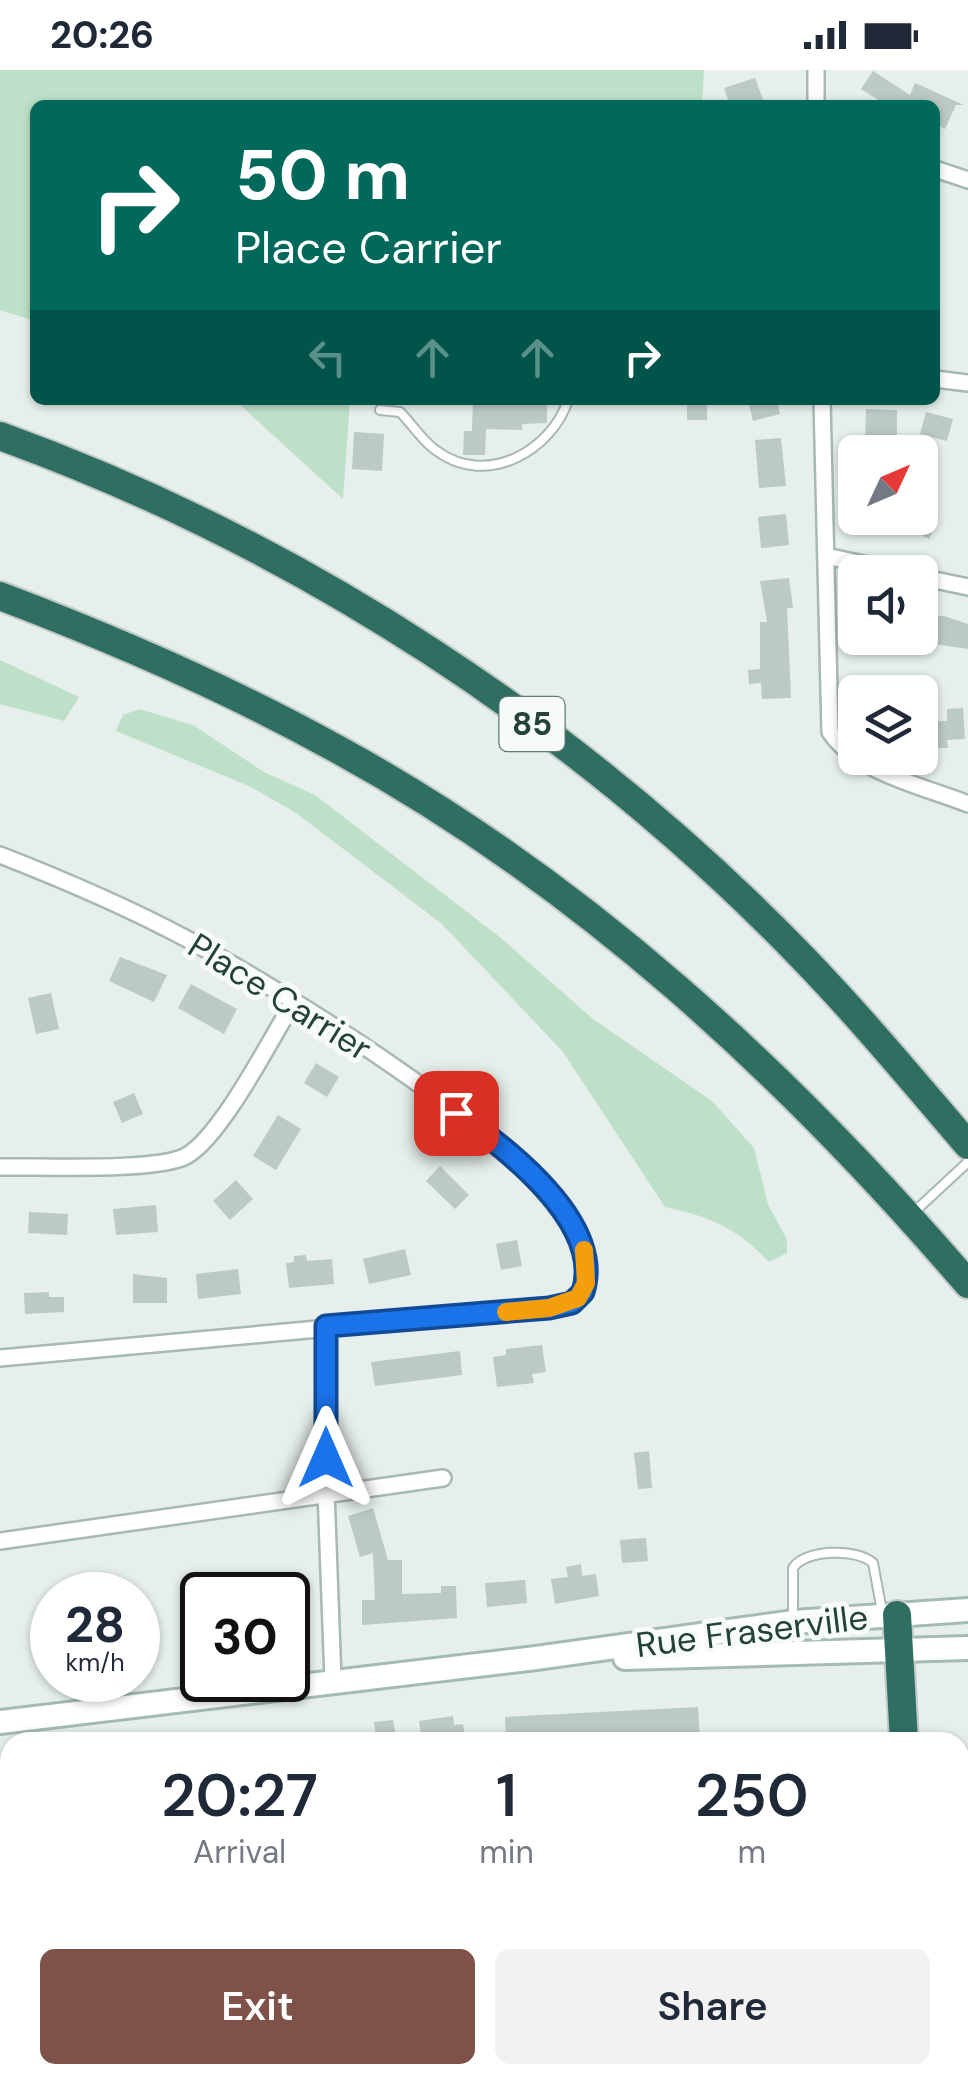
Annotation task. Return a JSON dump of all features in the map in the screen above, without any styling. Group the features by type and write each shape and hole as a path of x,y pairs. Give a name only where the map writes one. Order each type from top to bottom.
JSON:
{"highway":[{"name":"85","path":"0,436 221,532 418,644 621,792 792,947 968,1145"},
{"path":"0,596 250,703 340,750 554,890 676,986 794,1094 910,1216 968,1284"},
{"path":"792,947 915,1063 968,1123"},
{"path":"890,1615 900,1652 904,1732"}],"street":[{"path":"816,70 816,100"},
{"path":"940,171 968,180"},
{"path":"940,379 968,384"},
{"path":"822,405 830,732 850,755 968,804"},
{"path":"826,556 838,559"},
{"path":"938,581 968,588"},
{"name":"Place Carrier","path":"0,856 141,916 293,1003 387,1063 501,1147 567,1217 586,1260 583,1292 562,1306 0,1358"},
{"path":"0,1167 151,1163 191,1154 214,1129 293,1003"},
{"path":"326,1326 326,1491 333,1680"},
{"path":"0,1541 326,1491 443,1478"},
{"name":"Rue Fraserville","path":"0,1722 536,1658 794,1622 968,1610"},
{"name":"Rue Fraserville","path":"536,1658 968,1648"}],"lane":[{"path":"380,410 400,412 438,452 484,465 506,462 538,448 556,431 566,405"},
{"path":"910,1216 968,1162"},
{"path":"794,1622 792,1568 806,1556 856,1554 873,1563 890,1615"}],"green space":[{"path":"0,70 704,70 702,100 30,100 30,319 0,310"},
{"path":"240,405 350,405 343,499"},
{"path":"0,660 79,697 64,721 0,704"},
{"path":"139,709 193,725 264,772 315,795 501,938 593,1019 712,1101 754,1148 768,1204 787,1240 787,1253 769,1262 722,1226 665,1207 563,1052 442,924 296,813 251,787 116,731 123,715"}],"building":[{"path":"873,71 910,95 915,83 964,105 956,105 945,129 940,126 940,100 878,100 861,89"},
{"path":"755,78 763,100 728,100 724,88"},
{"path":"473,405 547,405 547,423 522,424 522,430 486,429 485,455 463,455 464,431 472,431"},
{"path":"687,405 707,405 707,420 687,420"},
{"path":"749,405 778,405 780,414 753,421"},
{"path":"866,409 897,410 897,435 865,435"},
{"path":"926,412 953,419 947,441 938,439 938,435 920,434"},
{"path":"354,432 384,434 382,471 352,469"},
{"path":"781,438 786,486 759,488 755,440"},
{"path":"786,514 789,545 761,548 758,517"},
{"path":"789,578 793,608 787,608 791,698 762,699 761,683 749,684 748,670 760,669 760,622 767,622 760,581"},
{"path":"938,616 968,624 968,649 938,645"},
{"path":"963,708 965,739 947,740 948,748 938,748 938,721 947,721 947,709"},
{"path":"120,957 167,975 154,1002 109,981"},
{"path":"191,984 237,1009 224,1034 178,1008"},
{"path":"51,993 59,1029 36,1034 28,998"},
{"path":"316,1063 339,1077 327,1097 304,1083"},
{"path":"134,1093 143,1114 122,1123 113,1102"},
{"path":"278,1115 301,1129 276,1170 253,1156"},
{"path":"440,1166 469,1195 455,1209 426,1181"},
{"path":"236,1180 253,1199 230,1220 213,1201"},
{"path":"156,1205 158,1232 116,1235 113,1209"},
{"path":"29,1212 68,1214 67,1235 28,1233"},
{"path":"517,1240 522,1266 501,1270 496,1244"},
{"path":"405,1249 411,1275 369,1284 363,1259"},
{"path":"306,1255 307,1261 332,1259 334,1284 289,1288 286,1263 294,1262 294,1256"},
{"path":"238,1269 241,1294 198,1299 196,1274"},
{"path":"133,1274 167,1278 167,1303 133,1303"},
{"path":"49,1292 49,1297 64,1297 64,1312 25,1314 24,1293"},
{"path":"542,1345 546,1372 532,1374 534,1383 497,1387 493,1357 506,1355 506,1349"},
{"path":"460,1351 462,1375 375,1386 371,1362"},
{"path":"649,1451 652,1488 638,1489 634,1453"},
{"path":"373,1508 388,1560 402,1560 402,1594 441,1593 441,1586 456,1586 457,1618 362,1625 362,1600 375,1600 373,1553 360,1557 348,1516"},
{"path":"646,1538 648,1561 622,1563 620,1540"},
{"path":"581,1564 582,1576 596,1574 599,1596 555,1604 551,1579 568,1577 566,1567"},
{"path":"525,1580 527,1603 487,1607 485,1583"},
{"path":"698,1707 699,1732 506,1732 505,1717"},
{"path":"453,1716 454,1725 463,1724 464,1732 421,1732 419,1721"},
{"path":"393,1720 395,1732 376,1732 374,1722"}],"slow traffic":[{"path":"506,1312 572,1303 586,1283 584,1250"}],"route":[{"path":"326,1458 326,1326 549,1308 572,1303 583,1292 586,1260 567,1217 524,1168 456,1113"}]}
